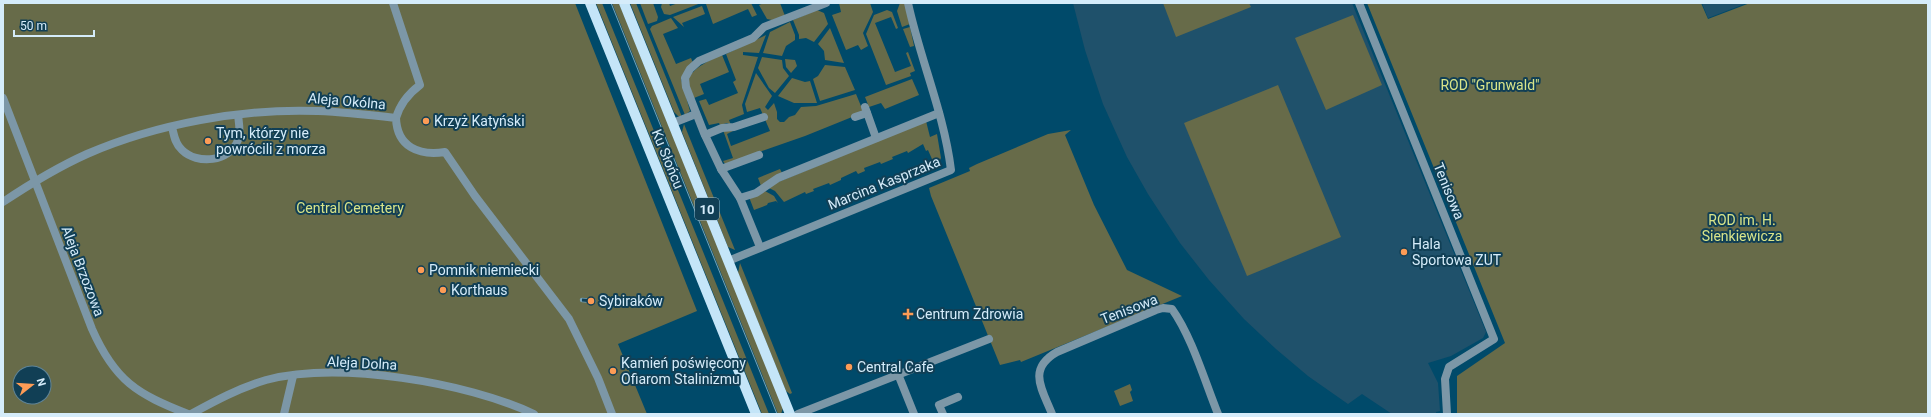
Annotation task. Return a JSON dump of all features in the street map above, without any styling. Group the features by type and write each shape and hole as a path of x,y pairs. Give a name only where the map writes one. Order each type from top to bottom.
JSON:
{"main road":[{"name":"Ku Słońcu","path":"590,3 756,414"},
{"name":"Ku Słońcu","path":"624,3 790,414"}],"street":[{"path":"392,3 420,85 411,92 403,102 396,118"},
{"path":"760,247 740,198 721,169 696,114 685,82 687,73 695,64 705,58 753,38 764,27 826,3"},
{"path":"740,198 756,193 778,178 939,113 923,63 908,3"},
{"name":"Tenisowa","path":"1359,3 1494,339 1449,368 1445,379 1448,414"},
{"name":"Aleja Brzozowa","path":"3,98 92,329 104,353 121,375 136,390 164,404 189,414"},
{"path":"854,117 866,110 876,138"},
{"name":"Aleja Okólna","path":"3,202 70,162 107,146 172,127 238,116 297,111 318,111 396,118 398,134 406,145 421,152 445,152 475,196 569,319 598,378 612,414"},
{"name":"Marcina Kasprzaka","path":"728,261 951,170 947,145 939,113"},
{"path":"673,123 696,114"},
{"path":"172,127 175,141 182,150 197,158 212,159 227,152 237,142 240,126 238,116"},
{"path":"705,135 722,128 734,127 764,117"},
{"path":"721,169 760,155"},
{"name":"Tenisowa","path":"1052,414 1038,376 1045,360 1057,352 1156,310 1168,308 1172,309 1177,315 1218,414"},
{"path":"798,414 989,339"},
{"name":"Aleja Dolna","path":"189,414 247,387 264,381 293,376 320,374 371,375 420,381 475,393 534,414"},
{"path":"898,374 914,414"},
{"path":"284,414 293,376"},
{"path":"943,414 939,405 958,397"}],"shaded area":[{"path":"1073,3 1352,3 1486,332 1483,338 1451,356 1428,363 1438,383 1440,411 1436,412 1436,414 1392,414 1362,394 1348,404 1308,376 1244,319 1209,280 1180,243 1148,194 1127,157 1103,104 1085,50"},
{"path":"1702,3 1747,3 1708,18"}],"green space":[{"name":"Central Cemetery","path":"3,3 575,3 697,311 618,344 647,414 3,414"},
{"path":"596,3 602,3 769,414 762,414"},
{"path":"612,3 619,3 783,408 781,414 778,414"},
{"path":"630,3 636,3 682,117 678,116 674,112"},
{"path":"640,3 653,3 658,17 657,21 648,24"},
{"path":"662,3 669,3 670,6 678,3 701,3 670,15 664,14 661,7"},
{"path":"751,3 757,15 752,17 748,9 713,24 706,4"},
{"path":"764,3 780,3 785,16 772,20 767,19 759,5"},
{"path":"839,3 870,3 873,12 863,33 868,46 861,50 858,45 846,50 832,15 841,12"},
{"path":"900,3 905,3 910,24 902,27 897,11"},
{"path":"1163,3 1249,3 1251,7 1176,37"},
{"name":"ROD im. H. Sienkiewicza","path":"1367,3 1701,3 1708,19 1750,3 1928,3 1928,414 1457,414 1457,376 1505,343"},
{"path":"702,6 705,14 682,23 684,27 673,17"},
{"path":"817,10 824,13 828,24 814,42 806,38 799,39 799,35 793,20"},
{"path":"887,10 892,12 898,28 896,29 891,17 875,23 895,72 911,66 906,53 908,52 915,71 910,73 911,76 886,85 866,34 874,15"},
{"path":"1353,15 1382,85 1326,110 1295,38"},
{"path":"671,18 678,28 663,34 676,64 691,58 693,63 681,79 690,111 685,115 650,29 652,26"},
{"path":"790,22 795,35 795,40 786,46 782,56 763,53 770,32"},
{"path":"910,27 914,46 910,47 903,29"},
{"path":"830,28 844,63 825,60 824,51 818,44"},
{"path":"766,35 759,53 743,52 743,55 758,57 742,105 744,114 729,120 731,125 727,123 720,125 719,123 709,125 699,101 706,99 709,105 738,93 733,82 736,80 726,54"},
{"path":"722,55 729,72 700,84 704,94 694,98 689,84 691,75 703,64"},
{"path":"762,57 782,60 783,68 789,76 775,93 769,88 758,68"},
{"path":"785,59 795,60 797,66 791,73 786,67"},
{"path":"825,65 845,67 855,90 820,101 813,79 818,76"},
{"path":"756,73 772,96 765,107 768,110 774,103 777,112 777,119 780,122 784,122 789,117 795,115 801,107 816,106 856,94 863,111 862,113 805,136 762,151 742,161 726,165 723,161 733,158 723,130 732,129 733,131 727,134 731,146 770,131 760,108 747,112 745,104"},
{"path":"792,78 805,82 810,81 817,103 794,103 778,96"},
{"path":"912,79 919,95 885,109 881,103 869,107 865,97"},
{"path":"1278,85 1341,237 1247,276 1184,123"},
{"path":"926,121 930,137 937,134 941,158 937,166 935,166 928,150 926,151 923,144 908,153 907,151 892,157 893,159 881,164 880,162 864,168 865,171 858,174 856,171 830,185 829,183 813,189 814,191 806,194 805,192 784,202 775,191 769,188 771,185"},
{"path":"684,124 735,250 728,247 682,132"},
{"path":"1071,130 1065,135 1094,205 1127,270 1182,296 1021,362 1020,360 1000,365 929,188 970,171 969,168 977,164 1048,134"},
{"path":"780,169 782,173 761,186 758,178"},
{"path":"765,191 774,196 778,203 776,201 768,203 767,205 754,210 749,197"},
{"path":"740,263 792,393 790,394 786,391 738,273"},
{"path":"1130,384 1132,390 1130,392 1133,401 1120,406 1114,391"}],"tram line":[{"path":"611,3 777,414"}],"railway":[{"path":"582,300 594,301"}],"place":[{"name":"Krzyż Katyński","path":"426,121"},
{"name":"Tym, którzy nie powrócili z morza","path":"208,141"},
{"name":"Hala Sportowa ZUT","path":"1404,252"},
{"name":"Pomnik niemiecki","path":"421,270"},
{"name":"Korthaus","path":"443,290"},
{"name":"Sybiraków","path":"591,301"},
{"name":"Centrum Zdrowia","path":"908,314"},
{"name":"Central Cafe","path":"849,367"},
{"name":"Kamień poświęcony Ofiarom Stalinizmu","path":"613,371"}],"park label":[{"name":"ROD \"Grunwald\"","path":"1490,85"}]}
